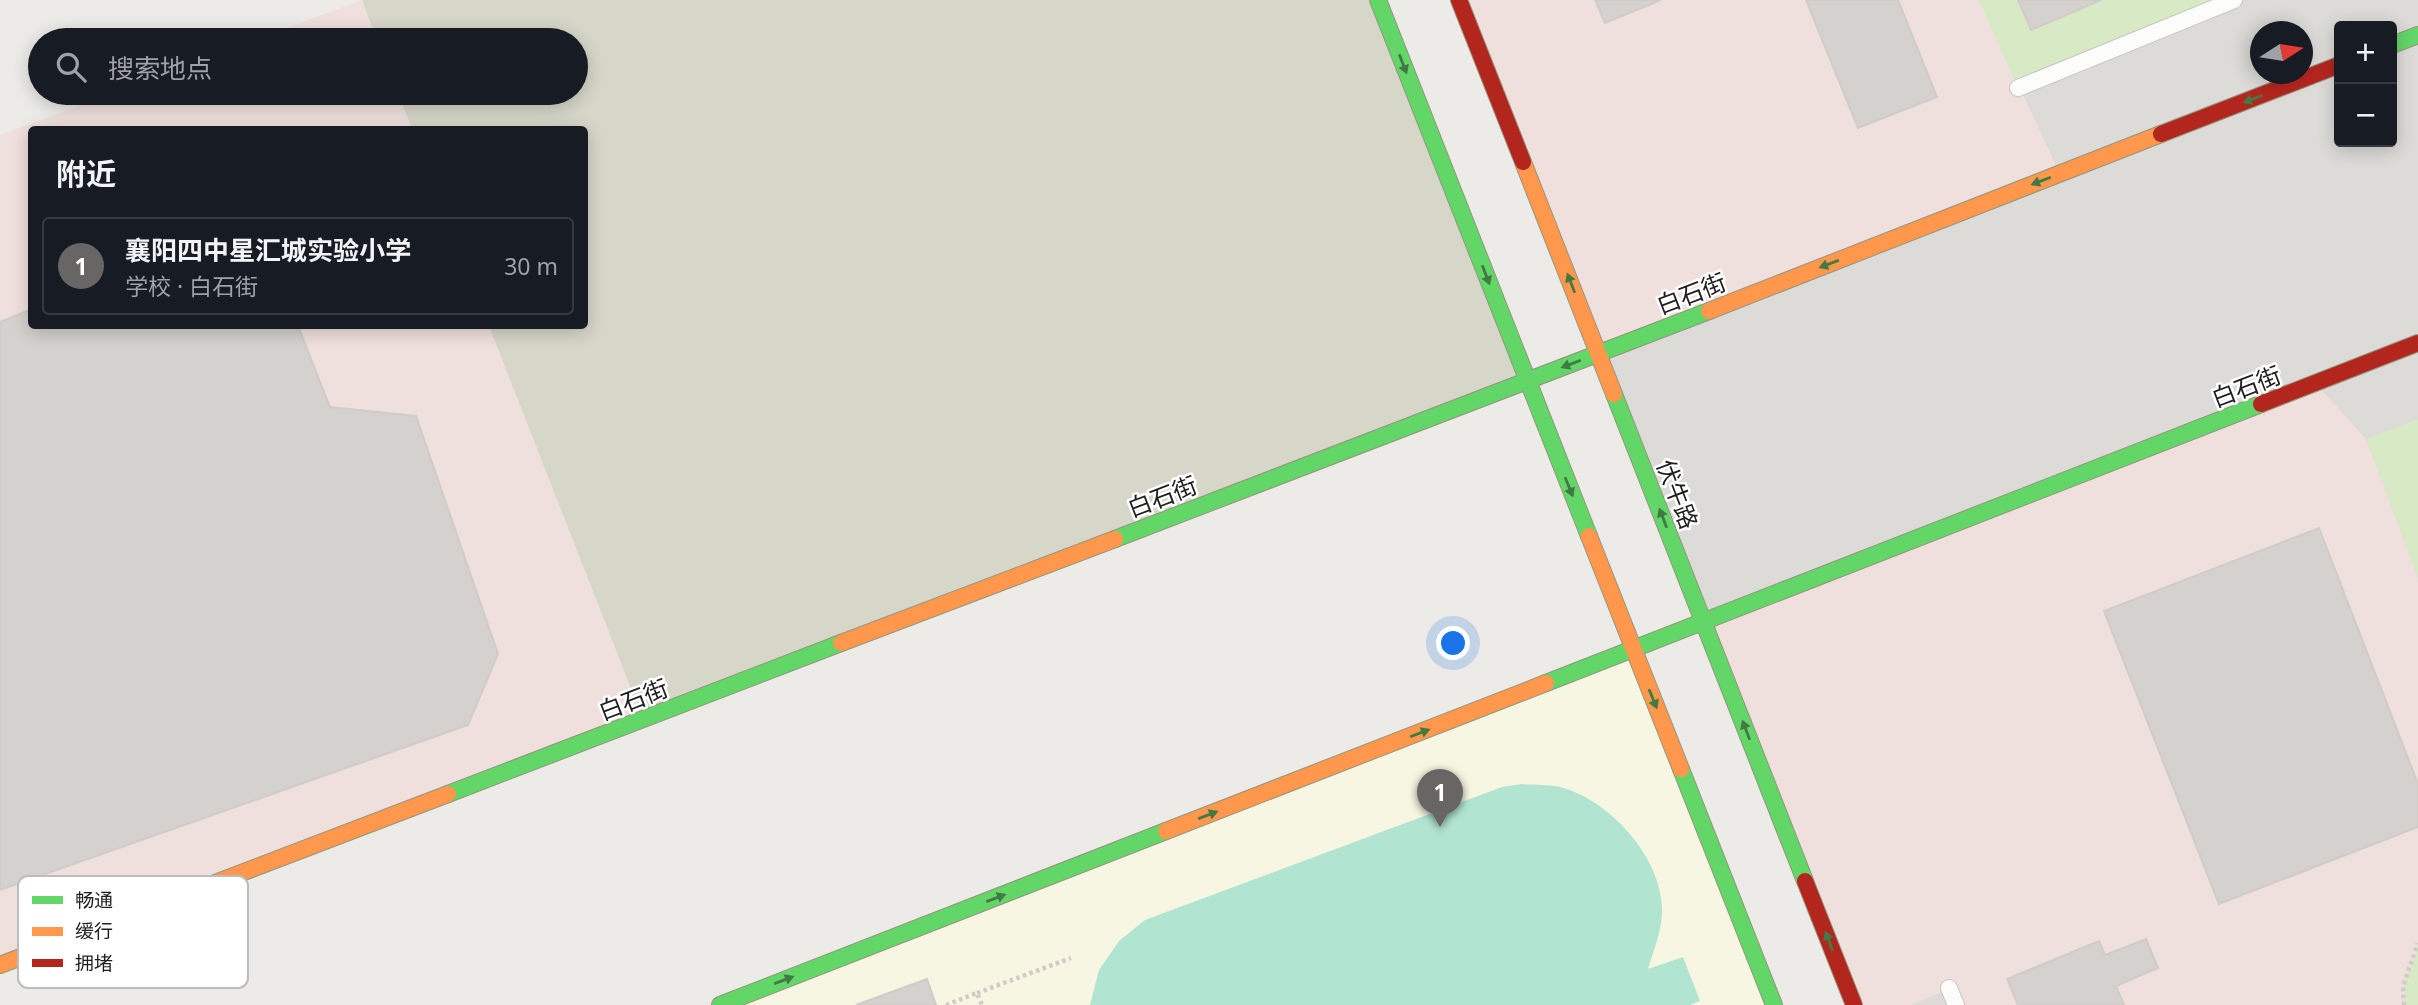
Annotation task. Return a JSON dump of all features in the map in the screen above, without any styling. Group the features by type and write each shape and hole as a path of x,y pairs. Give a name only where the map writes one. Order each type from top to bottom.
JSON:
{"street":[{"path":"1378,0 1773,1005"},
{"name":"伏牛路","path":"1459,0 1854,1005"},
{"path":"2397,43 2418,35"},
{"name":"白石街","path":"233,876 1598,354 2334,67"},
{"name":"白石街","path":"720,1005 2418,344"},
{"name":"白石街","path":"0,965 18,958"}],"lane":[{"path":"2018,88 2234,0"},
{"path":"1949,988 1956,1005"}],"path":[{"path":"2404,1005 2403,986 2418,943"},
{"path":"946,1005 1070,958"},
{"path":"977,993 982,1005"}],"shaded area":[{"path":"362,0 372,28 287,28"},
{"path":"362,0 1378,0 1527,381 643,719 490,329 588,329 588,126 411,126 403,105 588,105 588,28 372,28"},
{"path":"1459,0 2418,0 2418,1005 1854,1005"},
{"path":"1459,0 1979,0 2060,174 1598,354"},
{"path":"81,105 403,105 411,126 28,126 28,329 490,329 643,719 233,876 18,876 18,958 0,965 0,135"},
{"path":"2315,383 2366,439 2418,578 2418,943 2404,986 2404,1005 1956,1005 1949,989 1911,1005 1854,1005 1704,622"},
{"path":"1633,650 1774,1005 720,1005"}],"green space":[{"path":"1979,0 2234,0 2018,88"},
{"path":"2418,419 2418,578 2366,439"},
{"path":"1522,784 1555,786 1578,793 1613,817 1642,849 1659,887 1662,907 1660,931 1648,969 1683,957 1700,1001 1690,1005 1090,1005 1099,970 1119,941 1145,920 1502,787"},
{"path":"2418,943 2418,1005 2404,1005 2404,986"}],"building":[{"path":"1595,0 1661,0 1605,23"},
{"path":"1806,0 1898,0 1937,97 1858,128"},
{"path":"2018,0 2101,0 2031,30"},
{"path":"28,311 28,329 299,329 330,407 416,416 498,654 468,725 40,876 18,876 18,884 0,890 0,322"},
{"path":"2319,528 2418,784 2418,827 2219,904 2104,611"},
{"path":"2146,939 2158,968 2116,986 2124,1005 2018,1005 2007,979 2099,941 2105,955"},
{"path":"927,979 936,1005 856,1005"}],"traffic: fast":[{"path":"1378,0 1589,536"},
{"path":"2397,43 2418,35"},
{"path":"1115,539 1709,311"},
{"path":"1614,394 1805,881"},
{"path":"1546,683 2261,404"},
{"path":"448,794 841,643"},
{"path":"1681,769 1774,1005"},
{"path":"720,1005 1166,831"}],"traffic: slow":[{"path":"1709,311 2161,134"},
{"path":"1523,162 1614,394"},
{"path":"1589,536 1681,769"},
{"path":"841,643 1115,539"},
{"path":"1166,831 1546,683"},
{"path":"233,876 448,794"},
{"path":"0,965 18,958"}],"traffic: jam":[{"path":"1459,0 1523,162"},
{"path":"2161,134 2334,67"},
{"path":"2261,404 2418,343"},
{"path":"1805,881 1854,1005"}],"place":[{"name":"襄阳四中星汇城实验小学","path":"1440,827"}]}
